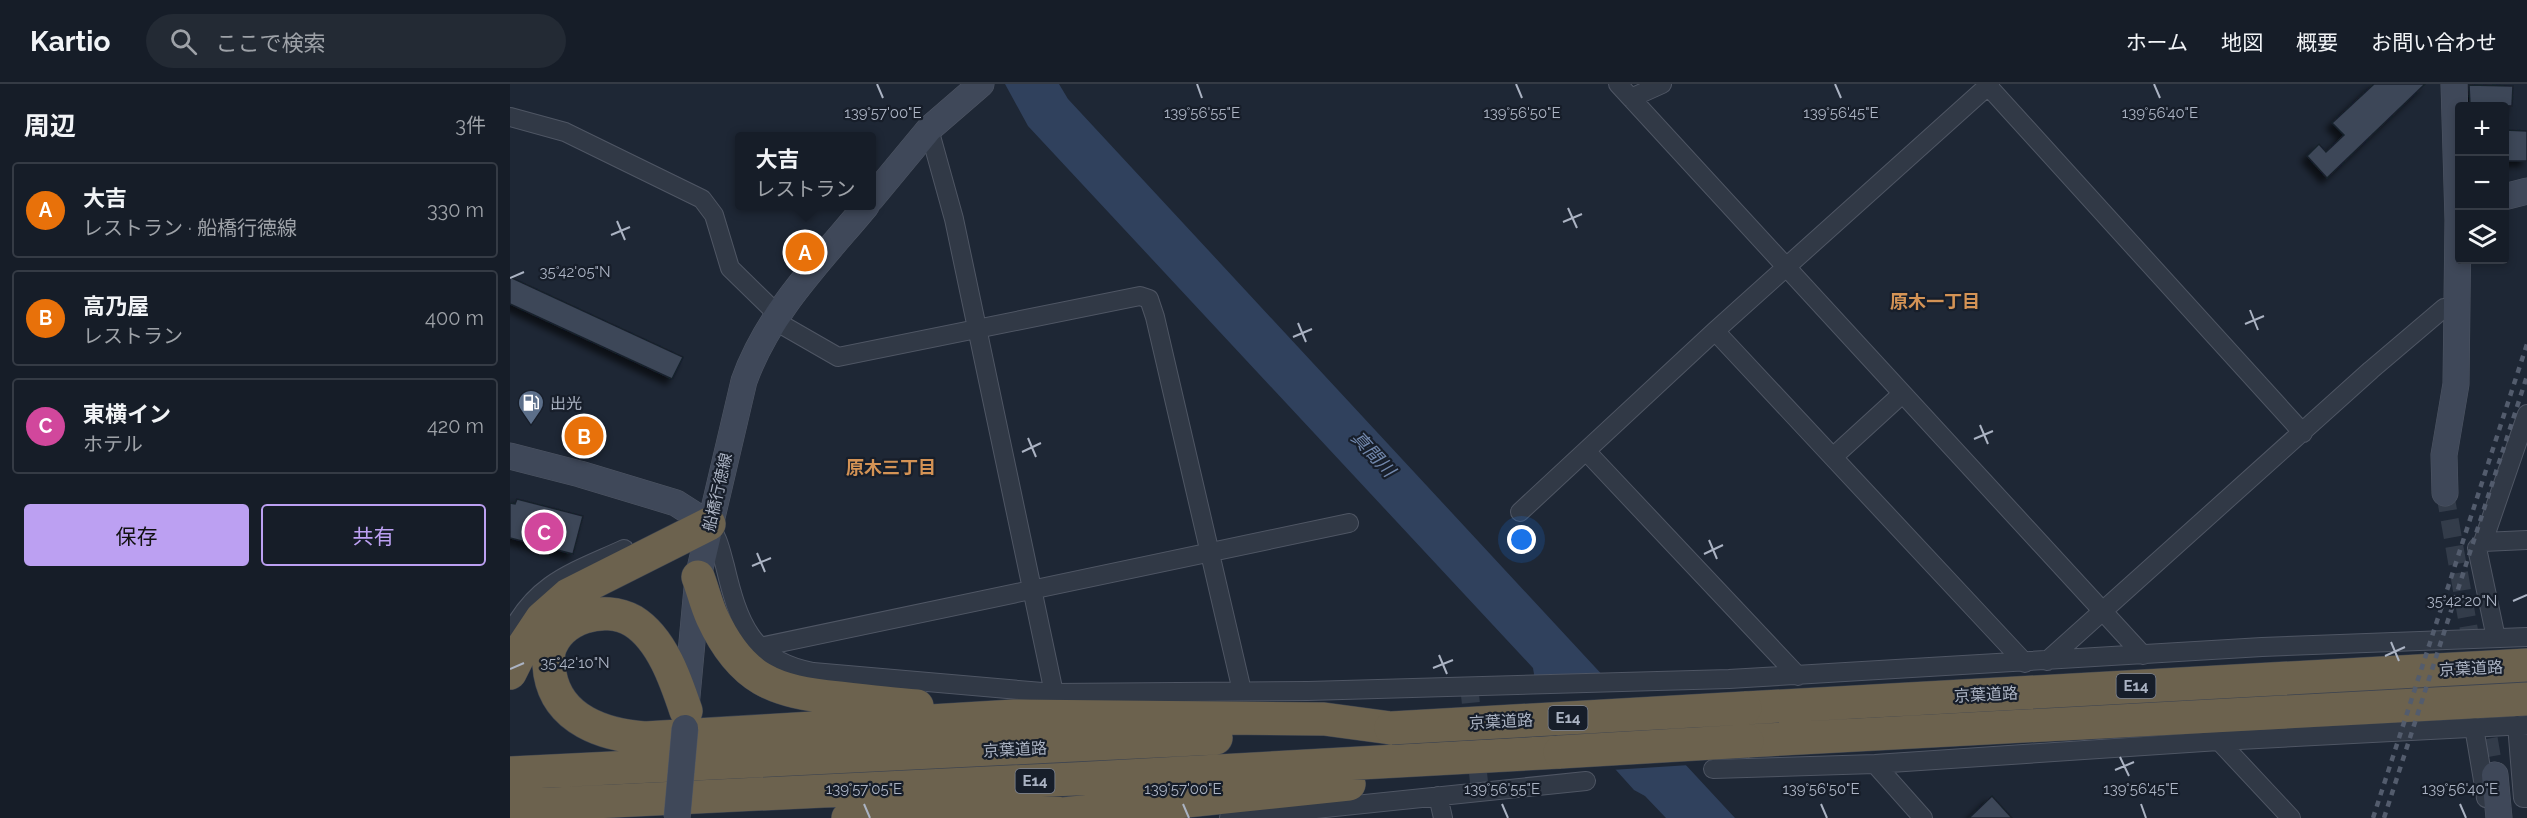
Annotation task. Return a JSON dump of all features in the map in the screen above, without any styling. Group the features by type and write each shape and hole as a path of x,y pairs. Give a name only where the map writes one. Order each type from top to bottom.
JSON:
{"highway":[{"path":"510,673 524,645 542,618 568,595 709,524"},
{"path":"698,578 712,616 739,659 754,674 780,689 804,695 1014,716"},
{"path":"685,720 677,685 657,646 633,621 615,615 595,613 565,628 555,639 549,653 549,669 551,682 559,699 570,714 605,732 623,737 645,738 1014,716 1324,719 1391,728"},
{"name":"京葉道路","path":"510,773 1080,746 2527,664"},
{"name":"京葉道路","path":"510,806 1085,778 1747,741 2524,716"},
{"path":"1025,818 1473,770 1560,752"},
{"path":"848,818 1177,802"}],"street":[{"path":"876,193 929,129 981,84"},
{"path":"1618,84 2143,655"},
{"path":"1631,98 1662,84"},
{"path":"2454,84 2457,156"},
{"path":"1520,512 1715,331 1989,85 2303,433"},
{"path":"510,117 565,132 702,199 714,215 730,268 777,314 784,326 838,357 977,327 1140,296 1149,299 1242,691"},
{"path":"929,129 954,219 1054,693"},
{"path":"2509,196 2527,191"},
{"name":"船橋行徳線","path":"677,818 698,578 744,381 752,357 777,314 863,210"},
{"path":"2445,494 2444,454 2456,384 2459,210"},
{"path":"2047,661 2444,308 2457,308"},
{"path":"1715,331 2025,663"},
{"path":"1833,457 1902,394"},
{"path":"2496,638 2477,548 2483,542 2527,414"},
{"path":"1586,451 1798,676"},
{"path":"510,456 676,503 709,524 719,544 740,620 760,646 791,668 813,672 1054,693 1242,691 1520,683 1627,684 2025,663 2262,647 2527,637"},
{"path":"510,474 673,519 709,524"},
{"path":"760,646 1349,523"},
{"path":"510,635 524,609 536,596 572,572 652,537 709,524"},
{"path":"2483,542 2527,540"},
{"path":"1713,769 1875,764 2474,727 2524,716 2523,798 2527,798"},
{"path":"2474,727 2486,796 2486,818"},
{"path":"2219,741 2291,818"},
{"path":"1875,764 1923,818"},
{"path":"2495,775 2499,818"},
{"path":"1229,818 1266,816 1586,781"},
{"path":"1438,796 1443,818"}],"water":[{"name":"真間川","path":"1005,84 1059,84 1068,99 1735,818 1666,818 1645,796 1634,790 1535,680 1533,668 1028,126"}],"pier":[{"path":"1621,690 1690,765 1611,770 1544,694"}],"building":[{"path":"2374,84 2425,84 2327,178 2307,156 2319,144 2326,152 2344,135 2332,123"},
{"path":"2469,85 2513,86 2512,106 2509,106 2509,102 2470,102"},
{"path":"2509,130 2527,131 2527,161 2509,161"},
{"path":"510,277 683,357 672,379 510,304"},
{"path":"517,499 583,516 573,554 510,538 510,503 515,504"},
{"path":"1992,796 2012,818 1969,818"}],"tunnel":[{"path":"2445,493 2477,676"},
{"path":"1469,685 1480,792"},
{"path":"2484,712 2495,775"}],"railway":[{"path":"2373,818 2527,344"},
{"path":"2384,818 2527,376"}],"place":[{"name":"大吉","path":"805,252"},
{"name":"出光","path":"531,426"},
{"name":"高乃屋","path":"584,436"},
{"name":"東横イン","path":"544,532"}],"district":[{"name":"原木一丁目","path":"1935,302"},
{"name":"原木三丁目","path":"891,468"}]}
